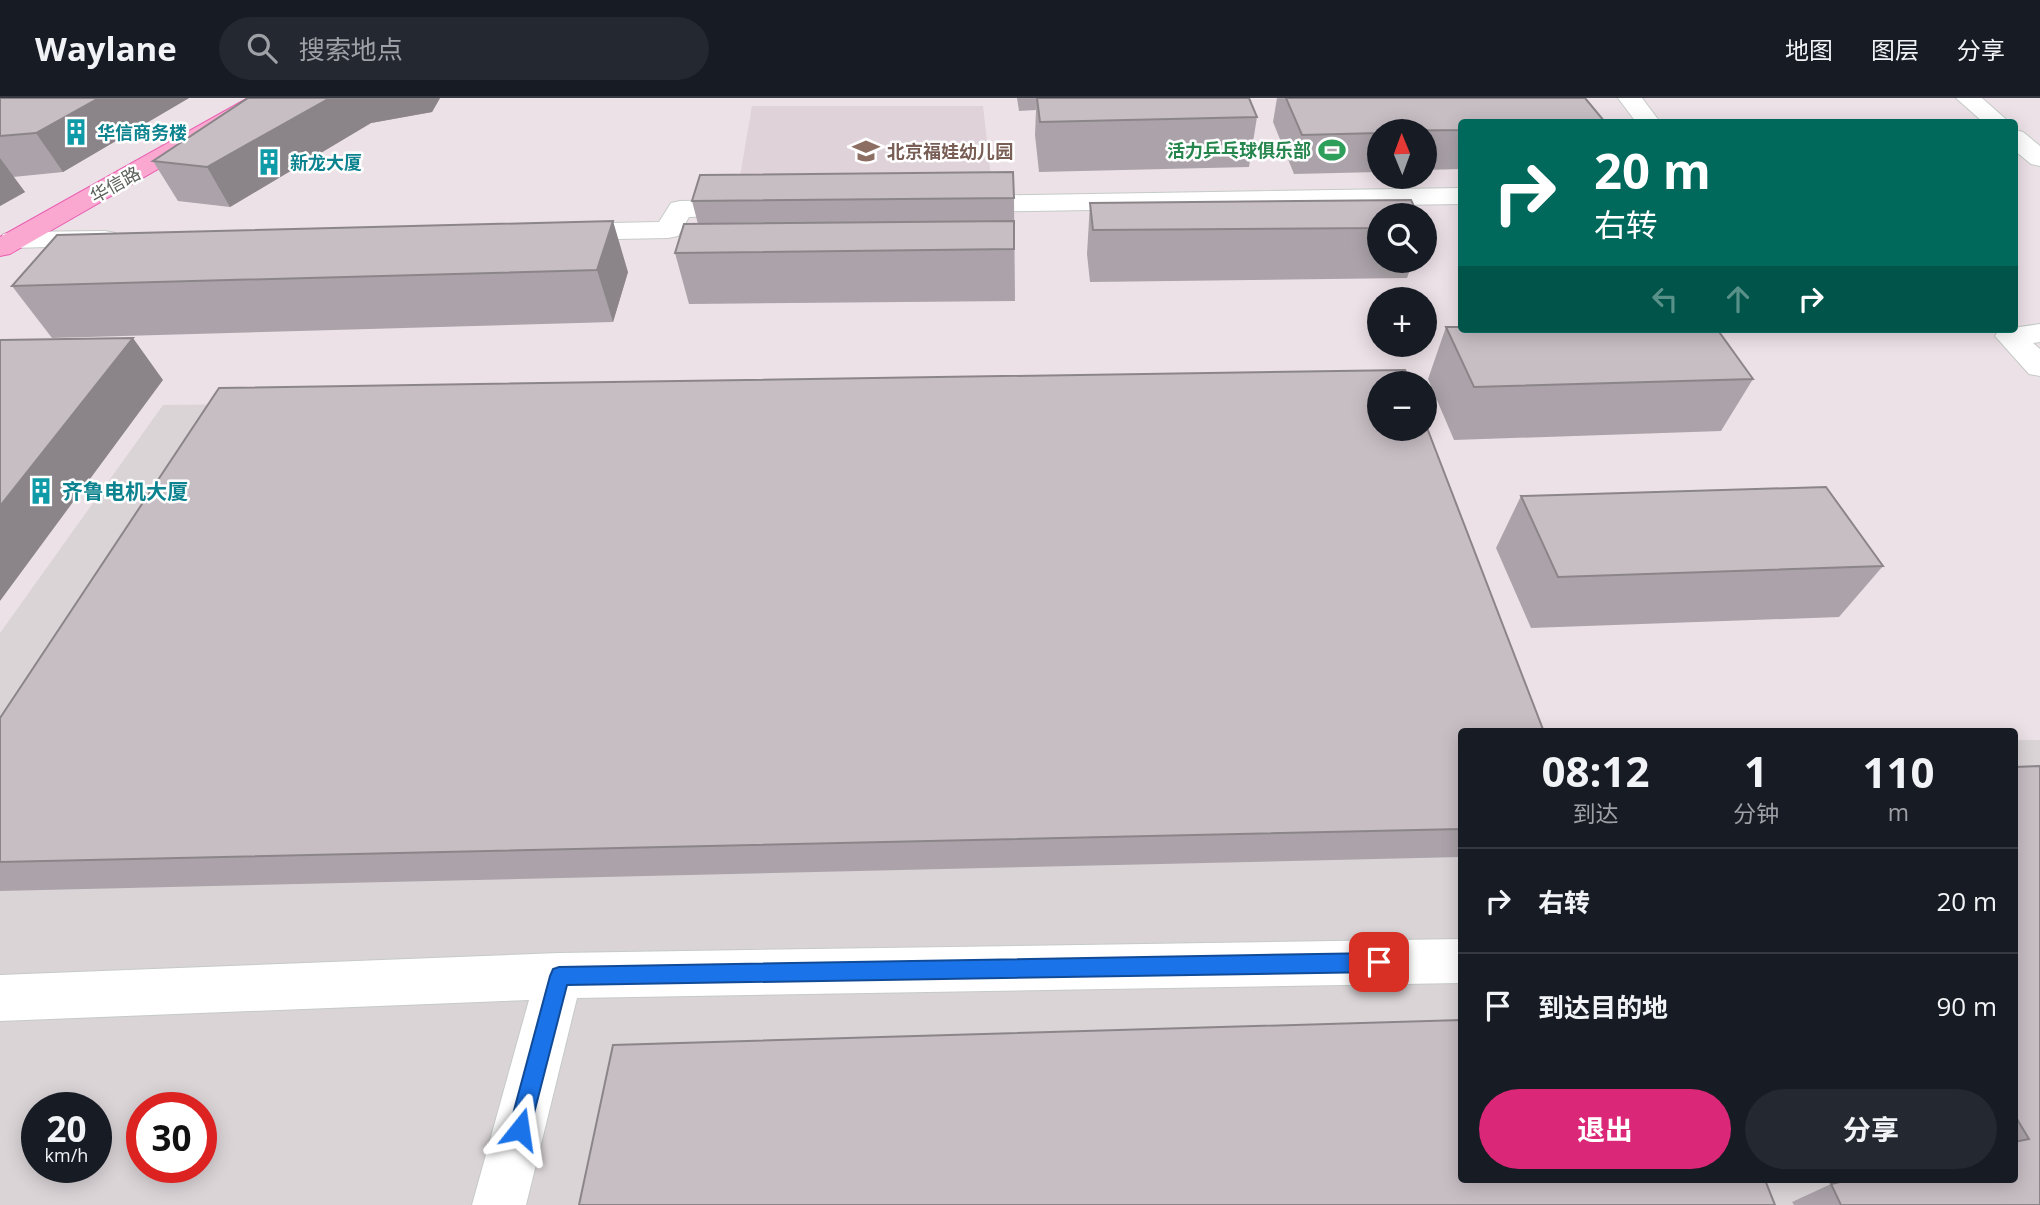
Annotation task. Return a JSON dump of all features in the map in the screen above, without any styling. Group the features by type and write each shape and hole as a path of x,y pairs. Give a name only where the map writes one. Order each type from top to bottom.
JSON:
{"main road":[{"name":"华信路","path":"6,244 265,98"}],"street":[{"path":"1630,98 1646,119"},
{"path":"1968,98 1993,119"},
{"path":"2018,144 2031,167"},
{"path":"931,205 1458,196"},
{"path":"543,232 668,230 680,209 778,207"},
{"path":"6,244 124,239"},
{"path":"2040,333 2010,336 2040,368"},
{"path":"0,998 559,976 1458,961"},
{"path":"499,1205 559,976"}],"shaded area":[{"name":"北京福娃幼儿园","path":"752,106 983,106 993,195 736,200"},
{"path":"1367,391 1367,441 1382,441 1460,728 1458,1183 2018,1183 2018,740 2040,740 2040,1205 0,1205 0,633 163,405"}],"building":[{"path":"0,98 99,98 36,133 0,136"},
{"path":"248,98 330,98 207,167 153,161"},
{"path":"1037,98 1249,98 1257,117 1040,122"},
{"path":"1286,98 1585,98 1602,119 1458,119 1458,130 1437,130 1437,119 1367,119 1367,133 1302,135"},
{"path":"1013,172 1014,198 692,201 700,175"},
{"path":"1411,200 1412,203 1367,203 1367,228 1093,230 1090,203"},
{"path":"613,221 597,270 12,286 57,235"},
{"path":"1014,221 1014,249 675,253 684,224"},
{"path":"1446,327 1458,327 1458,333 1720,333 1753,379 1474,387"},
{"path":"133,338 0,506 0,340"},
{"path":"1405,370 1367,371 1367,441 1432,441 1542,728 1458,728 1458,829 0,862 0,718 219,388"},
{"path":"1826,487 1883,566 1558,577 1521,496"},
{"path":"2040,766 2040,1205 1841,1205 1831,1184 2018,1183 2018,1141 2029,1139 2018,1121 2018,767"},
{"path":"1458,1020 1458,1183 1766,1183 1775,1205 579,1205 613,1045"}],"place":[{"name":"华信商务楼","path":"76,132"},
{"name":"活力乒乓球俱乐部","path":"1332,150"},
{"name":"北京福娃幼儿园","path":"866,151"},
{"name":"新龙大厦","path":"269,162"},
{"name":"齐鲁电机大厦","path":"41,491"}],"route":[{"path":"520,1129 559,976 1379,962"}]}
